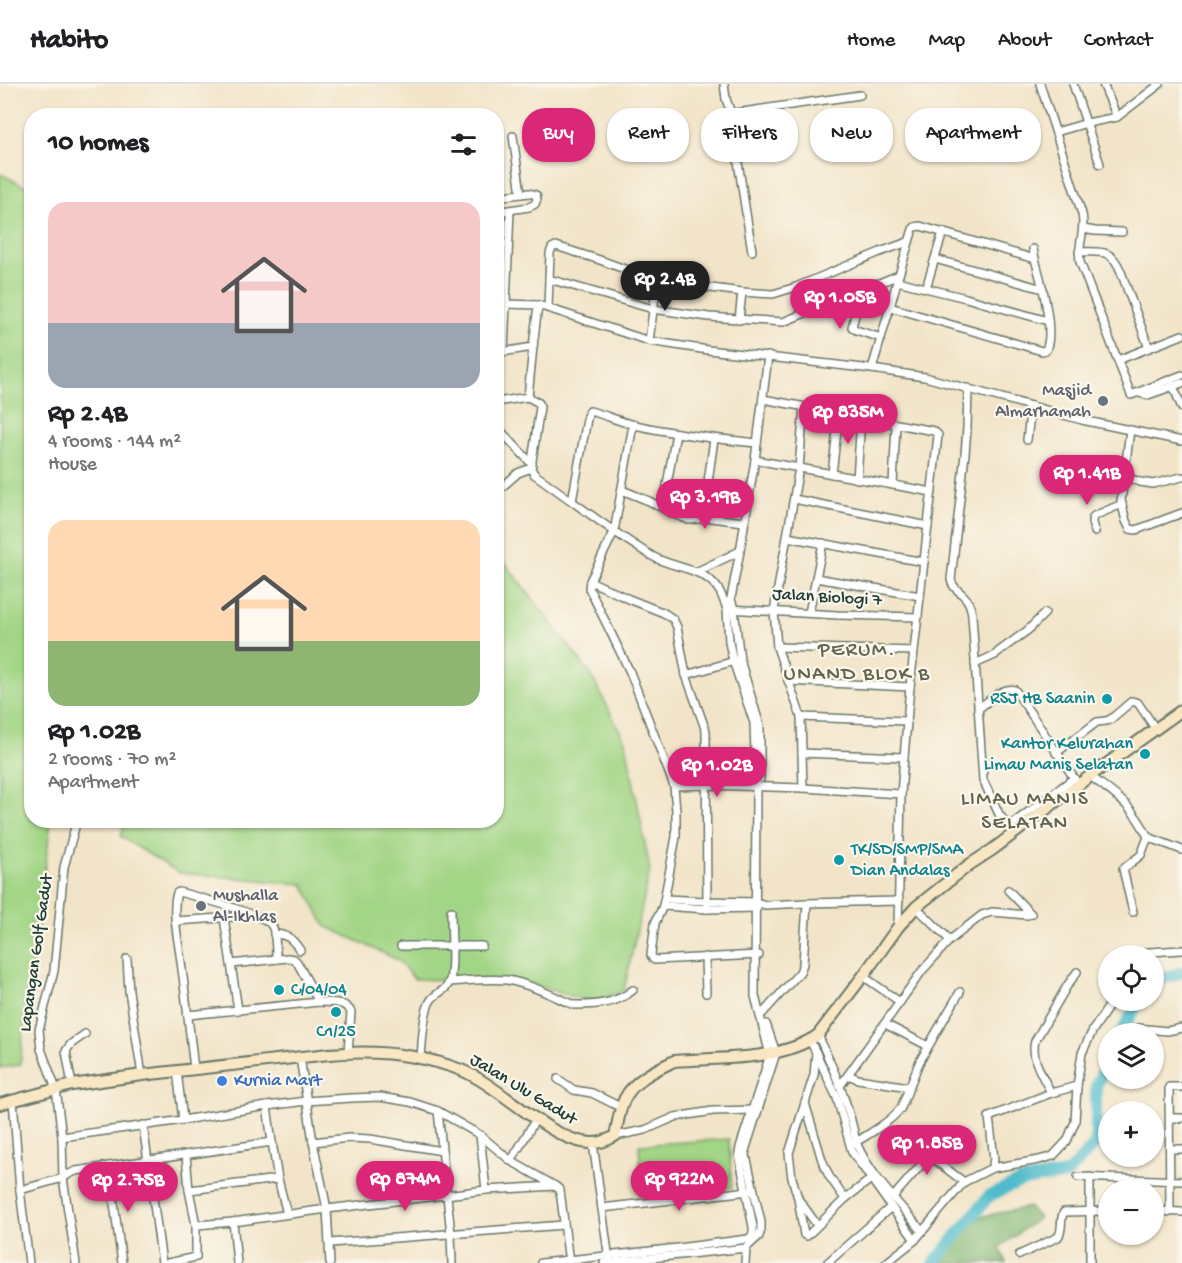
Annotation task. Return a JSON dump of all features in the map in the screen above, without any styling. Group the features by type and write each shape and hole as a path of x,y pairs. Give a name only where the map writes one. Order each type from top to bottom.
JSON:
{"street":[{"path":"724,84 729,108"},
{"path":"1040,84 1082,214 1080,262 1118,360 1135,394"},
{"path":"1073,84 1100,164"},
{"path":"1056,132 1118,117 1160,84"},
{"path":"1104,85 1118,117"},
{"path":"768,108 860,94"},
{"path":"513,136 521,194"},
{"path":"738,162 752,251"},
{"path":"504,196 529,193 536,195 537,199 535,204 529,207 504,211"},
{"path":"504,329 510,210"},
{"path":"872,369 908,242 913,229 917,226 1035,259"},
{"path":"1083,229 1122,232"},
{"path":"926,288 943,232"},
{"path":"548,308 550,253 552,248 558,246 657,281 773,294 908,242"},
{"path":"504,245 508,244"},
{"path":"890,308 1042,351 1047,350 1048,321 1033,249"},
{"path":"1079,252 1106,252 1115,260 1149,348"},
{"path":"935,259 1043,289"},
{"path":"549,279 653,309 739,320 783,322 898,278 926,288 1048,321"},
{"path":"649,341 657,281"},
{"path":"861,291 852,327 881,338"},
{"path":"739,320 742,292"},
{"path":"506,304 538,305 649,341 925,377 1082,420 1182,441"},
{"path":"528,397 538,305"},
{"path":"1118,360 1182,335"},
{"path":"504,351 533,347"},
{"path":"541,1263 678,1256 746,1248 759,1236 761,1230 761,1222 739,1154 773,1054 755,996 759,905 760,726 729,642 730,598 755,460 768,356"},
{"path":"1122,398 1182,375"},
{"path":"1135,394 1148,395 1182,383"},
{"path":"1173,386 1182,408"},
{"path":"968,388 965,454 950,575 951,583 966,597 971,609 983,780 999,814 1011,830"},
{"path":"504,401 528,397 539,403 531,466"},
{"path":"763,399 934,431 938,435 904,757 898,927"},
{"path":"1027,440 1031,406"},
{"path":"803,788 801,717 777,647 774,611 799,468 804,407"},
{"path":"572,501 589,412 633,425 676,433 757,443"},
{"path":"832,474 838,413"},
{"path":"857,478 861,418"},
{"path":"893,485 896,424"},
{"path":"633,425 614,532 590,581 590,590 630,672 674,786 676,837 664,903 655,923 651,955 653,959 758,955"},
{"path":"1130,430 1123,476 1122,504 1126,521 1133,531 1136,531 1182,513"},
{"path":"663,508 676,433"},
{"path":"504,435 531,466 534,474 614,532 655,558 696,572 711,580 730,609"},
{"path":"703,517 714,439"},
{"path":"755,460 932,492"},
{"path":"504,485 518,473 531,466"},
{"path":"1082,466 1153,484 1182,477"},
{"path":"622,490 689,520 703,517 744,522"},
{"path":"794,500 928,526"},
{"path":"1095,532 1092,523 1094,516 1122,504"},
{"path":"787,537 924,562"},
{"path":"809,614 823,543"},
{"path":"696,572 740,551"},
{"path":"816,578 920,596"},
{"path":"590,581 664,613 673,619 677,627 686,675 706,731 707,905"},
{"name":"Jalan Biologi 7","path":"730,609 918,617"},
{"path":"975,664 996,654 1028,630 1045,613"},
{"path":"777,647 914,651"},
{"path":"686,675 737,660"},
{"path":"788,681 910,687"},
{"path":"978,710 1003,691 1015,690 1076,781"},
{"path":"1056,753 1097,722 1111,719 1132,702 1138,703 1155,728"},
{"path":"615,1136 624,1100 630,1090 651,1072 674,1061 773,1054 814,1037 863,976 898,927 916,907 1076,781 1090,776 1182,710"},
{"path":"801,717 907,721"},
{"path":"802,753 904,757"},
{"path":"1090,776 1130,807 1148,837 1182,850"},
{"path":"674,786 803,788 901,794"},
{"name":"Lapangan Golf Gadut","path":"75,828 64,867 54,971 39,1030 41,1049 56,1089 62,1137 63,1178 76,1263"},
{"path":"1133,912 1123,869 1141,855 1148,837"},
{"path":"840,1086 922,971 950,940 982,915 993,912 1031,914 1008,890"},
{"path":"194,1070 176,921 175,897 177,893 255,915 268,922 272,925 274,934 276,958"},
{"path":"664,903 759,905 898,900"},
{"path":"761,1014 800,972 803,964 807,903"},
{"path":"916,907 950,940"},
{"path":"421,1059 428,1005 449,982 452,947 451,911"},
{"path":"176,921 255,915"},
{"path":"224,918 238,1010"},
{"path":"274,934 290,938 300,950"},
{"path":"401,945 482,946"},
{"path":"1164,951 1182,950"},
{"path":"705,957 706,993"},
{"path":"231,964 291,958 297,962 319,1002"},
{"path":"127,959 129,991 142,1075"},
{"path":"1051,1093 1037,1065 1033,1046 1077,972"},
{"path":"863,976 900,1002"},
{"path":"449,982 510,981 574,1005 609,1003 633,990"},
{"path":"856,1142 897,1114 905,1101 914,1073 960,992"},
{"path":"188,1015 319,1002 342,1003 351,1011 348,1053"},
{"path":"886,1263 915,1240 963,1182 992,1168 1053,1156 1067,1141 1075,1122 1082,1053 1106,1011"},
{"path":"885,1024 928,1046"},
{"path":"1164,1031 1182,1028"},
{"path":"72,1085 66,1051 71,1044 85,1034"},
{"path":"814,1037 816,1053 814,1075 789,1153 805,1236 845,1199 871,1179"},
{"path":"814,1037 840,1086 852,1119 856,1142 865,1160 922,1231"},
{"name":"Jalan Ulu Gadut","path":"0,1104 72,1085 246,1062 348,1053 394,1055 442,1063 464,1071 554,1131 577,1141 593,1143"},
{"path":"816,1053 837,1098 852,1152 915,1240"},
{"path":"300,1058 313,1142 327,1209 330,1263"},
{"path":"177,1071 183,1120"},
{"path":"848,1075 858,1079 909,1087"},
{"path":"558,1079 574,1090 592,1093 622,1108"},
{"path":"992,1168 994,1159 989,1117 1051,1093 1077,1086"},
{"path":"1170,1212 1169,1087 1182,1087"},
{"path":"62,1137 306,1101 380,1097 410,1102 438,1112 480,1135 511,1161 560,1190 569,1262"},
{"path":"13,1100 20,1190 29,1263"},
{"path":"805,1101 822,1160 845,1199"},
{"path":"267,1106 278,1179 287,1214"},
{"path":"608,1260 593,1143 645,1130 675,1117 713,1111 755,1110"},
{"path":"438,1112 452,1263"},
{"path":"1171,1118 1182,1118"},
{"path":"511,1161 536,1119"},
{"path":"143,1125 162,1263"},
{"path":"480,1135 486,1190"},
{"path":"313,1142 349,1138 370,1139 442,1150"},
{"path":"20,1190 63,1178 76,1171 272,1142"},
{"path":"1170,1149 1182,1149"},
{"path":"168,1263 197,1260 196,1226 189,1190 186,1155"},
{"path":"893,1197 928,1157 963,1182"},
{"path":"109,1166 122,1263"},
{"path":"1078,1177 1182,1181"},
{"path":"1090,1177 1090,1263"},
{"path":"189,1190 278,1179"},
{"path":"196,1226 486,1190 555,1186"},
{"path":"602,1208 750,1191"},
{"path":"678,1256 751,1237 753,1227 750,1191"},
{"path":"798,1198 817,1225"},
{"path":"827,1263 891,1207"},
{"path":"1020,1256 1058,1237 1062,1232 1064,1212 1098,1211"},
{"path":"1164,1212 1182,1212"},
{"path":"233,1222 237,1263"},
{"path":"330,1243 564,1225"},
{"path":"745,1263 746,1248"}],"green space":[{"path":"0,174 24,186 24,828 50,828 20,1065 0,1068"},
{"path":"504,562 590,673 626,743 650,870 624,990 593,1003 528,983 414,979 398,960 325,926 303,884 179,873 121,837 123,828 504,828"},
{"path":"729,1139 732,1188 642,1193 639,1145"},
{"path":"1029,1207 1039,1218 1000,1247 1006,1263 931,1263 979,1217"}],"waterway":[{"path":"1164,978 1182,972"},
{"path":"1126,1023 1134,1011"},
{"path":"934,1263 989,1196 1022,1181 1067,1174 1096,1143 1096,1086 1098,1082"}],"place":[{"name":"Masjid Almarhamah","path":"1103,401"},
{"name":"RSJ HB Saanin","path":"1107,699"},
{"name":"Kantor Kelurahan Limau Manis Selatan","path":"1145,754"},
{"name":"TK/SD/SMP/SMA Dian Andalas","path":"839,860"},
{"name":"Mushalla Al-Ikhlas","path":"201,906"},
{"name":"C/04/04","path":"279,990"},
{"name":"C1/25","path":"336,1012"},
{"name":"Kurnia Mart","path":"222,1081"}],"district":[{"name":"PERUM. UNAND BLOK B","path":"857,663"},
{"name":"LIMAU MANIS SELATAN","path":"1025,812"}]}
